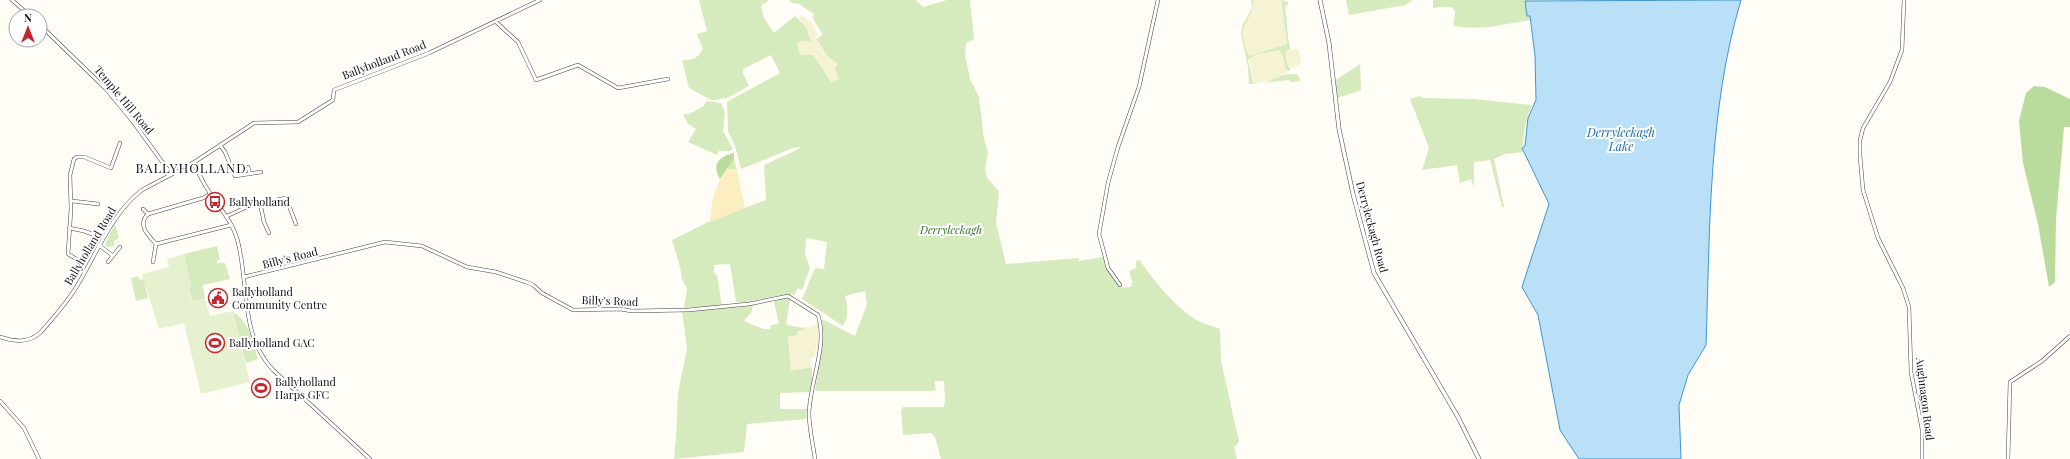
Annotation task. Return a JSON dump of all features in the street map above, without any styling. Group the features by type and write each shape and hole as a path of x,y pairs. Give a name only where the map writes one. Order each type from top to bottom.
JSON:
{"street":[{"path":"12,0 21,8"},
{"name":"Ballyholland Road","path":"0,337 22,342 35,337 40,332 75,289 103,238 116,218 135,195 193,163 254,123 289,124 304,120 333,100 334,90 429,53 540,0"},
{"path":"1120,285 1108,268 1099,234 1108,183 1118,147 1139,87 1158,0"},
{"name":"Derryleckagh Road","path":"1320,0 1329,43 1339,129 1353,194 1374,273 1458,417 1479,459"},
{"name":"Aughnagon Road","path":"1904,0 1902,50 1890,82 1863,128 1860,140 1860,156 1863,190 1878,238 1902,288 1909,307 1911,372 1922,429 1922,459"},
{"path":"496,22 518,42 536,80 578,66 618,88 668,79"},
{"name":"Temple Hill Road","path":"48,33 106,89 134,123 171,174"},
{"path":"78,260 68,254 72,201 70,175 74,158 84,157 111,168 120,143"},
{"path":"220,145 225,152 235,176 261,172"},
{"path":"193,163 210,194 227,216 238,242 244,277 249,326 254,340 268,365 370,459"},
{"path":"248,167 250,174"},
{"path":"156,244 143,229 143,221 148,214 203,198 210,194"},
{"path":"227,216 240,209 286,198 296,224"},
{"path":"72,201 98,204"},
{"path":"260,203 264,222 269,233"},
{"path":"143,209 148,214"},
{"path":"156,244 231,225"},
{"path":"69,228 84,231 103,238"},
{"name":"Billy's Road","path":"244,277 385,242 422,246 467,267 496,272 526,282 534,285 542,293 573,310 620,309 632,312 688,310 748,304 788,296 818,314 820,322 820,342 809,414 815,459"},
{"path":"153,262 156,244"},
{"path":"99,245 113,256"},
{"path":"108,262 120,247"},
{"path":"2008,459 2010,382 2042,362 2070,336"},
{"path":"0,401 24,428 39,459"}],"shaded area":[{"path":"1253,0 1281,0 1287,44 1250,56 1246,50 1242,31 1252,11"},
{"path":"801,15 811,22 818,35 815,38 826,56 838,64 835,68 840,80 830,82 813,55 800,55 797,42 811,41 809,33 799,18"},
{"path":"1291,49 1298,49 1301,64 1291,68 1287,64 1285,52"},
{"path":"1279,50 1283,56 1286,73 1275,80 1254,83 1249,58"},
{"path":"818,321 818,349 815,350 815,356 810,360 812,367 791,371 788,337 797,335 796,331 804,330 804,327 814,326"}],"green space":[{"name":"Derryleckagh","path":"699,0 769,0 761,6 764,18 774,33 795,16 806,27 811,41 797,42 800,55 813,55 831,82 839,79 835,68 838,64 827,56 816,39 823,35 813,19 814,14 799,4 792,3 789,0 916,0 923,7 947,0 970,0 974,39 966,43 965,55 970,79 979,97 984,139 988,152 985,169 987,178 999,191 996,223 1006,264 1079,258 1079,261 1102,257 1104,258 1109,272 1120,288 1131,287 1132,281 1129,271 1136,268 1136,261 1140,260 1174,302 1190,316 1220,329 1221,361 1239,442 1234,447 1237,459 941,459 935,437 931,433 903,435 901,411 903,407 944,407 944,381 934,381 936,390 932,391 815,391 823,341 822,319 855,336 867,304 865,291 845,296 847,311 843,326 802,299 815,268 824,269 827,242 806,238 805,254 810,268 802,290 798,288 794,295 786,294 742,303 736,302 730,264 714,265 714,273 717,275 722,306 684,308 687,289 682,279 672,240 714,219 766,200 764,165 801,148 793,148 741,169 735,146 728,131 727,102 780,73 771,55 743,69 743,73 749,86 725,99 711,100 689,88 682,60 689,60 699,55 703,49 697,34 707,31"},
{"path":"1251,0 1253,0 1252,11 1242,31 1246,50 1250,56 1287,44 1281,0 1288,2 1288,5 1285,6 1290,49 1285,52 1287,64 1291,70 1286,71 1283,56 1279,50 1256,55 1248,60 1253,82 1259,83 1249,84 1248,67 1241,34 1242,26 1252,8"},
{"path":"1346,0 1413,0 1405,5 1349,15"},
{"path":"1433,0 1530,0 1525,1 1531,20 1473,28 1454,26 1454,9 1451,7 1433,8"},
{"path":"1360,64 1361,90 1338,98 1335,84 1337,79"},
{"path":"1288,74 1299,76 1300,81 1290,82 1289,80 1264,82"},
{"path":"2034,86 2045,87 2070,99 2070,127 2064,127 2056,219 2055,282 2049,287 2038,224 2023,163 2019,121 2026,93"},
{"path":"1420,96 1423,98 1474,99 1532,105 1526,121 1522,148 1523,152 1505,154 1494,159 1504,207 1502,207 1490,160 1474,162 1474,187 1471,179 1460,183 1457,165 1422,170 1429,148 1410,99"},
{"path":"706,101 721,103 725,112 723,131 733,149 729,151 719,151 717,155 688,142 696,129 688,124 683,114 689,114 704,106"},
{"path":"733,153 734,159 720,179 717,174 716,165 720,159"},
{"path":"734,159 737,170 728,169 729,165"},
{"path":"115,224 119,238 114,241 114,246 107,247 105,245"},
{"path":"217,246 220,260 217,260 217,263 225,263 230,279 203,285 205,299 192,301 189,288 191,287 184,254"},
{"path":"184,254 191,288 189,288 191,301 205,299 210,316 233,311 250,382 201,394 184,323 159,329 142,274 169,267 167,259"},
{"path":"137,276 140,280 144,279 148,298 136,301 131,278"},
{"path":"777,299 790,299 786,325 804,328 804,330 797,331 797,335 788,337 791,371 812,367 812,382 810,392 780,393 780,409 807,409 806,419 747,424 744,452 674,459 678,393 687,349 682,311 733,307 754,303 751,313 744,321 763,329 770,329 771,325 779,324 774,302"},
{"path":"233,312 239,316 247,327 258,359 246,363"},
{"name":"Ballyholland Harps GFC","path":"264,381 268,392 259,393 256,383"}],"sand":[{"path":"728,169 737,170 745,208 710,222 714,194"}],"water":[{"name":"Derryleckagh Lake","path":"1741,0 1730,42 1716,128 1710,215 1706,345 1688,375 1679,405 1681,459 1579,459 1560,430 1538,315 1522,287 1549,204 1522,148 1525,146 1528,118 1536,100 1535,56 1530,16 1527,16 1525,1"}],"place":[{"name":"Ballyholland","path":"215,202"},
{"name":"Ballyholland Community Centre","path":"218,298"},
{"name":"Ballyholland GAC","path":"215,343"},
{"name":"Ballyholland Harps GFC","path":"261,388"}],"district":[{"name":"BALLYHOLLAND","path":"191,168"}]}
